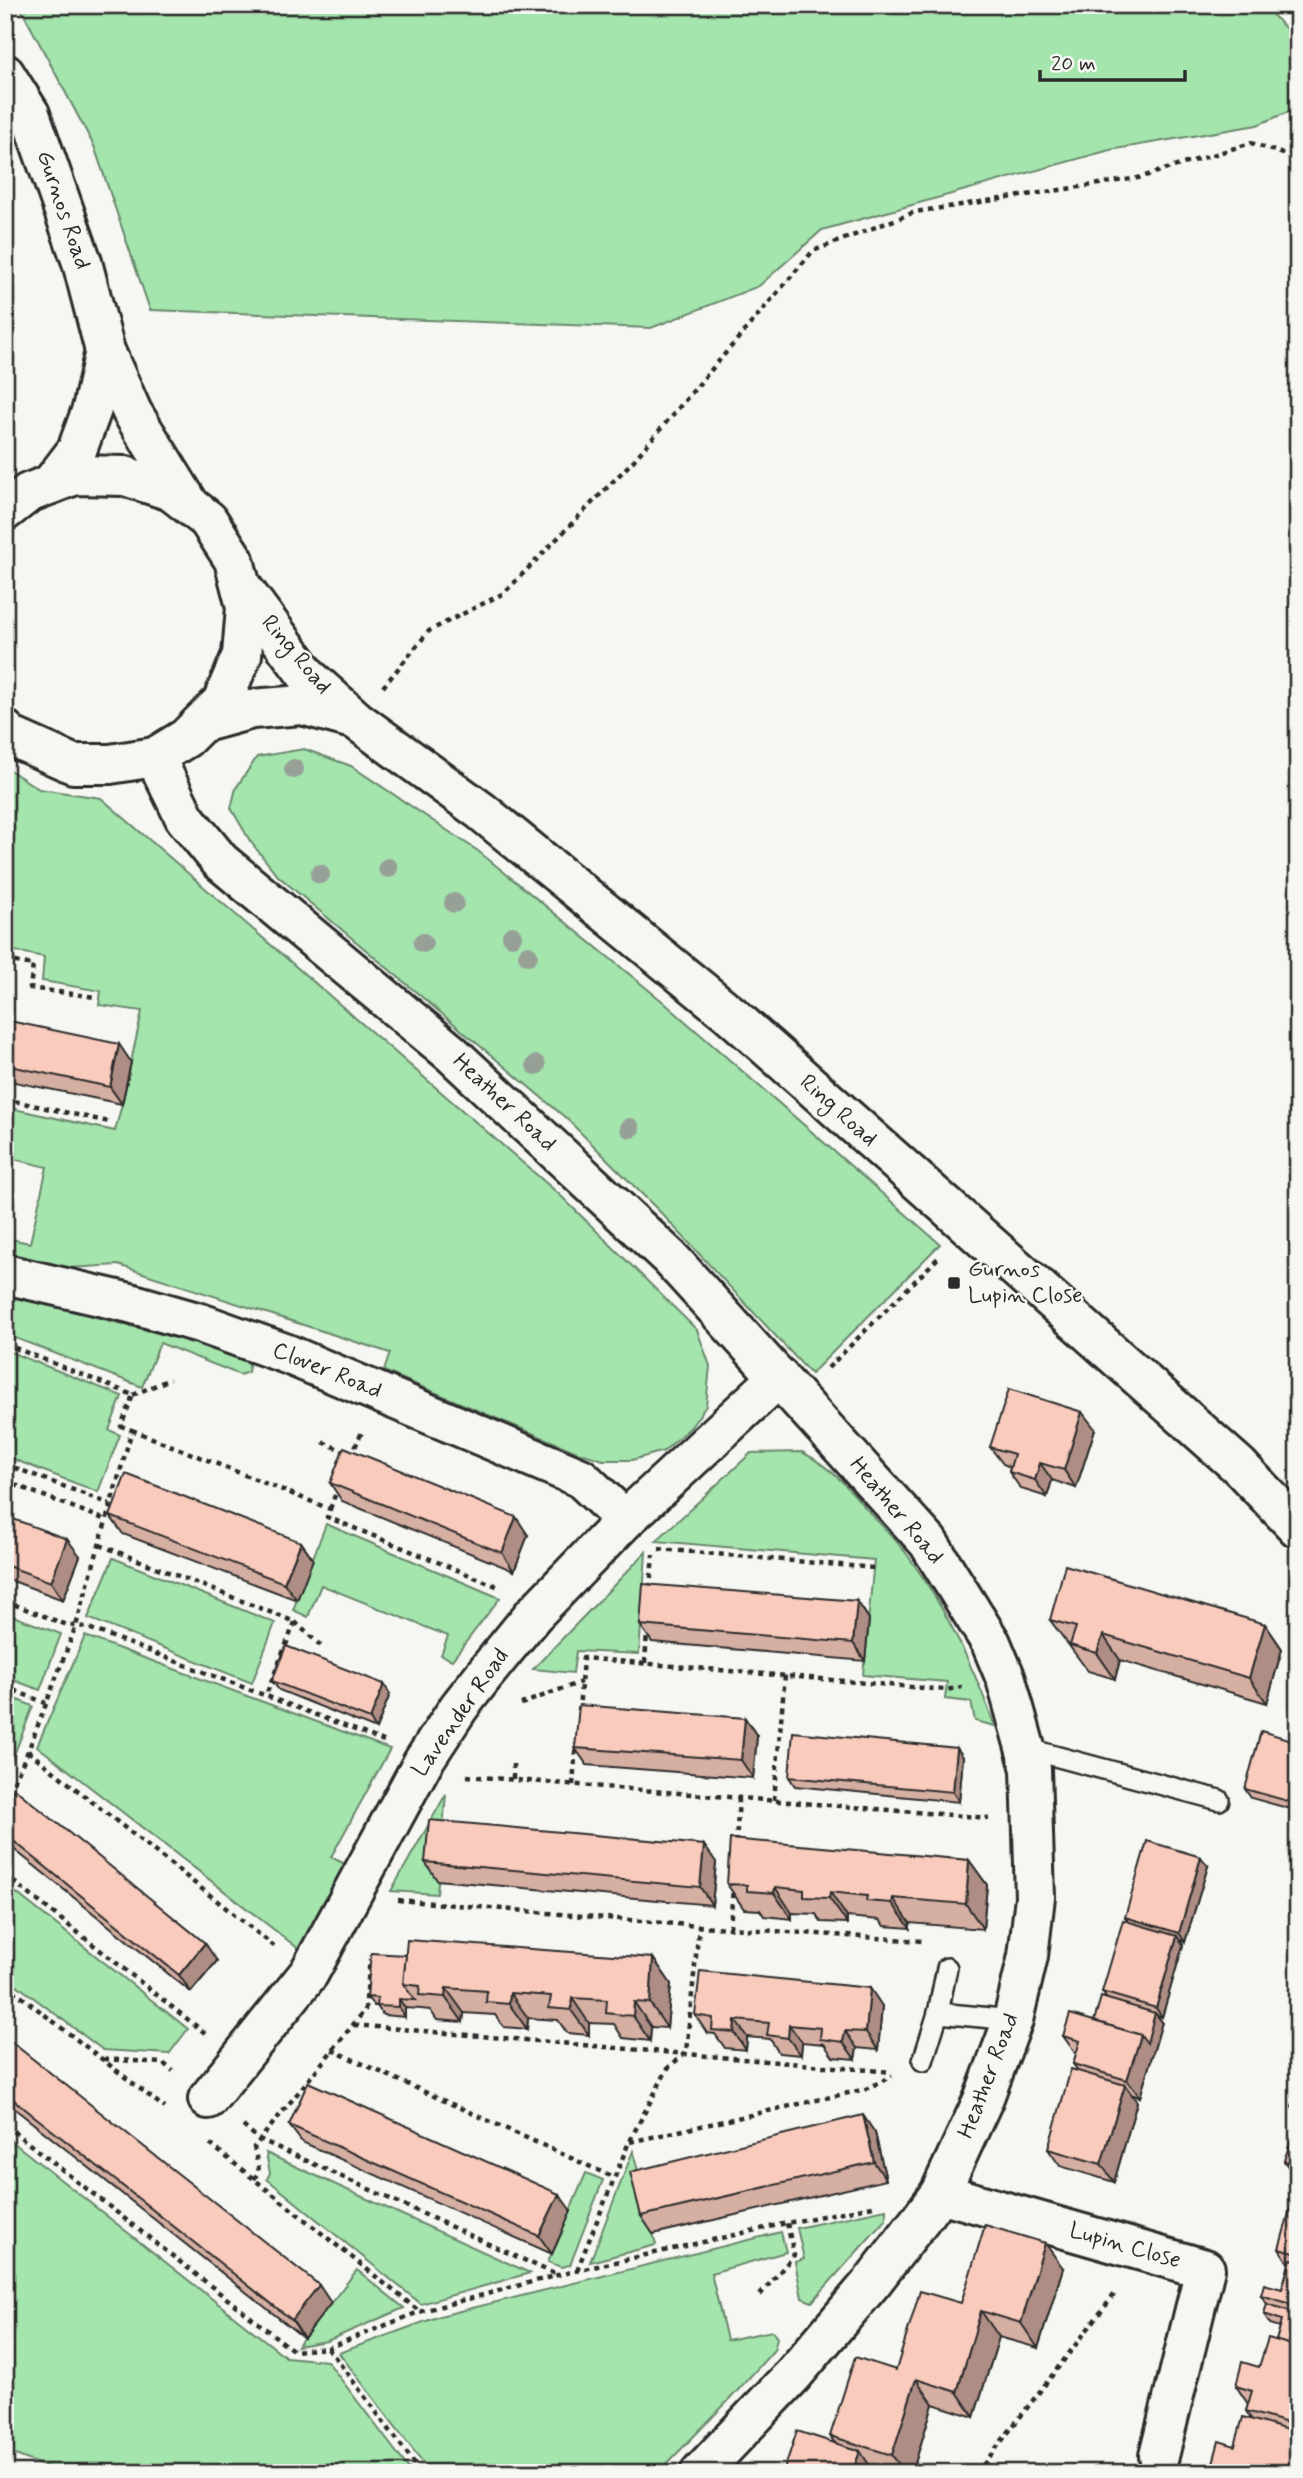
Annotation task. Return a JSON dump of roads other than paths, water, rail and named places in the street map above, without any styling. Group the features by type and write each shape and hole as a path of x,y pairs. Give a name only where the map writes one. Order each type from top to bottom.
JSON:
{"street":[{"name":"Gurnos Road","path":"5,75 30,114 82,262 105,351 132,412 190,506"},
{"name":"Gurnos Road","path":"51,484 77,450 92,409 105,351"},
{"name":"Gurnos Road","path":"5,511 28,493 75,475 125,476 171,491 208,520 228,550 234,560 246,607 242,655 222,702 186,738 155,757 110,764 73,764 10,736 5,730"},
{"name":"Ring Road","path":"241,586 309,678 356,720 481,811 719,1006 1239,1466 1298,1528"},
{"name":"Ring Road","path":"201,723 251,709 302,705 356,720"},
{"name":"Heather Road","path":"155,757 185,818 220,861 451,1053 670,1258 928,1542 991,1643 1006,1679 1031,1769 1035,1897 1028,1956 1013,2020 983,2100 930,2206 793,2375 699,2473"},
{"name":"Clover Road","path":"5,1274 130,1303 200,1323 287,1354 581,1478 625,1520"},
{"name":"Lavender Road","path":"208,2099 309,1973 423,1762 459,1707 533,1615 625,1520 789,1388"},
{"name":"Lupin Close","path":"930,2206 1148,2252 1205,2269 1159,2456"}],"lane":[{"path":"1026,1748 1219,1800"},
{"path":"923,2061 938,2013 947,1968"},
{"path":"938,2013 1013,2020"}],"place":[{"name":"Gurnos Lupin Close","path":"954,1283"}]}
